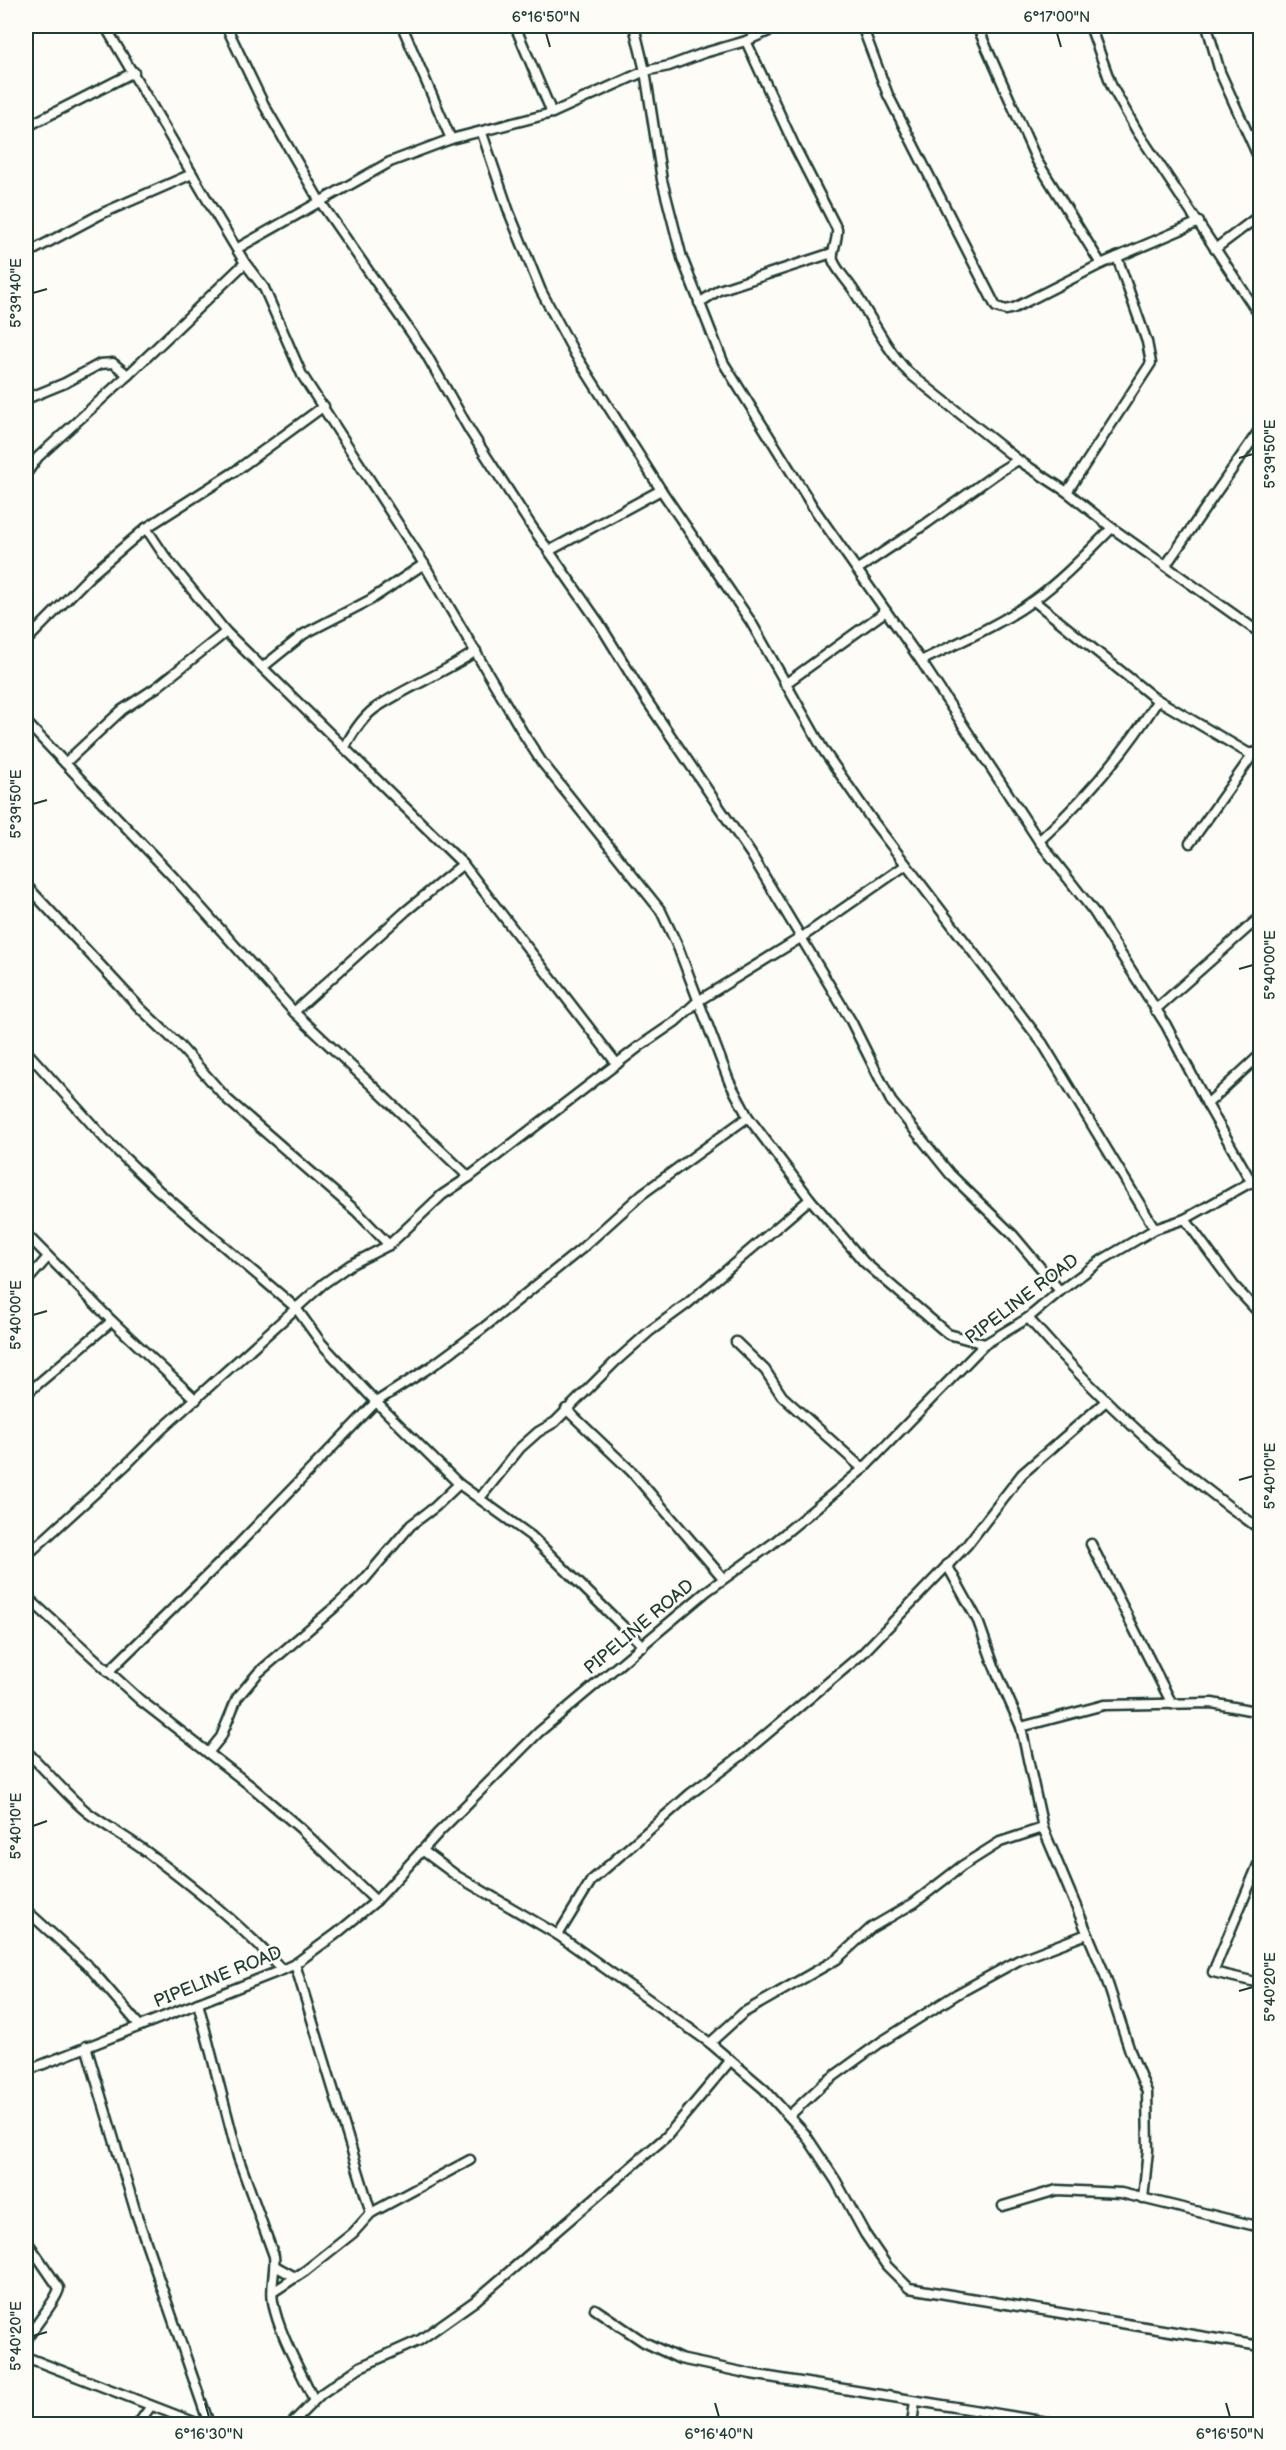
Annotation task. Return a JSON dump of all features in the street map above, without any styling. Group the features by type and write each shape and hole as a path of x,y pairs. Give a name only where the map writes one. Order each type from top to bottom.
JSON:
{"street":[{"path":"105,26 245,263 264,288 302,375 424,564 541,761 661,911 729,1081 748,1118 810,1200 864,1262 948,1334 985,1344"},
{"path":"226,26 264,105 319,200 426,354 470,431 599,623 652,710 751,854 851,1021 891,1101 950,1174 1013,1235 1060,1291"},
{"path":"402,26 451,139"},
{"path":"515,26 552,112"},
{"path":"634,26 645,71 662,180 682,258 723,362 813,507 858,568 921,661 1039,841 1094,912 1166,1025 1252,1183"},
{"path":"238,248 319,200 390,162 451,139 482,133 552,112 645,71 669,66 746,41 763,29 780,26"},
{"path":"862,26 888,95 996,307 1006,310 1014,308 1101,264 1198,222"},
{"path":"977,26 1038,161 1101,264"},
{"path":"1090,26 1112,87 1137,131 1260,316"},
{"path":"1207,26 1220,72 1257,154"},
{"path":"746,41 795,147 837,229 838,241 832,253 834,263 854,291 893,357 909,373 1018,460 1067,492 1112,528 1260,630"},
{"path":"26,128 134,72"},
{"path":"482,133 509,212 541,291 575,354 661,490 751,622 824,752 906,865 1043,1044 1155,1229"},
{"path":"26,254 103,213 192,174"},
{"path":"1215,249 1260,215"},
{"path":"699,303 719,290 832,253"},
{"path":"1067,492 1150,363 1147,342 1118,257"},
{"path":"26,474 38,457 245,263"},
{"path":"26,399 65,383 100,364 112,363 128,375"},
{"path":"26,641 91,575 146,528 234,472 324,406"},
{"path":"1167,565 1260,429"},
{"path":"858,568 1018,460"},
{"path":"549,551 661,490"},
{"path":"146,528 164,555 226,632 463,864 617,1064"},
{"path":"921,661 993,626 1034,601 1112,528"},
{"path":"263,668 304,634 370,600 424,564"},
{"path":"1034,601 1158,700 1248,753 1257,751"},
{"path":"785,684 886,611"},
{"path":"65,763 123,710 157,687 226,632"},
{"path":"345,747 354,730 376,708 450,669 476,651"},
{"path":"1039,841 1071,812 1131,743 1158,700"},
{"path":"26,722 180,884 294,1012 469,1177"},
{"path":"1190,843 1257,751"},
{"path":"294,1012 406,911 463,864"},
{"path":"26,1556 162,1429 323,1284 350,1265 389,1245 442,1195 675,1023 698,1001 802,937 906,865"},
{"path":"26,885 140,1008 179,1045 228,1100 356,1211 389,1245"},
{"path":"1155,1010 1260,916"},
{"path":"26,1051 106,1140 158,1190 296,1308 322,1344 376,1402 459,1484 531,1536 643,1646"},
{"path":"1207,1104 1260,1055"},
{"path":"108,1672 235,1548 376,1402 432,1366 482,1329 580,1250 642,1194 748,1118"},
{"name":"PIPELINE ROAD","path":"26,2071 295,1964 376,1901 539,1732 723,1578 772,1544 863,1469 985,1344 1028,1318 1102,1260 1155,1229 1185,1219 1260,1177"},
{"path":"480,1498 520,1448 538,1432 555,1422 650,1330 687,1304 810,1200"},
{"path":"1185,1219 1235,1287 1260,1314"},
{"path":"26,1234 112,1322 196,1400"},
{"path":"26,1282 48,1257"},
{"path":"1028,1318 1064,1359 1130,1424 1221,1502 1260,1529"},
{"path":"26,1394 112,1322"},
{"path":"736,1342 765,1371 782,1396 863,1469"},
{"path":"558,1935 591,1881 690,1794 742,1755 862,1654 967,1545 1022,1474 1106,1401"},
{"path":"566,1409 631,1471 723,1578"},
{"path":"208,1753 221,1737 237,1698 258,1673 364,1580 411,1525 435,1507 459,1484"},
{"path":"1092,1544 1172,1704"},
{"path":"947,1565 978,1621 994,1666 1021,1727 1043,1828 1105,1975 1130,2051 1147,2092 1148,2150 1143,2199"},
{"path":"26,1596 140,1700 252,1787 376,1901"},
{"path":"1021,1727 1104,1705 1212,1703 1260,1712"},
{"path":"26,1750 85,1810 120,1836 146,1851 240,1928 282,1970"},
{"path":"710,2043 742,2013 837,1959 871,1928 914,1903 962,1866 1000,1842 1043,1828"},
{"path":"423,1850 457,1876 558,1935 710,2043 764,2089 805,2134 836,2181 865,2234 887,2266 909,2288 1260,2346"},
{"path":"1260,1860 1213,1972 1260,1983"},
{"path":"26,1910 90,1968 140,2026"},
{"path":"789,2116 823,2084 881,2042 957,1994 1019,1960 1087,1934"},
{"path":"295,1964 371,2212"},
{"path":"198,2003 238,2157 275,2266 273,2292 276,2314 291,2353 315,2400"},
{"path":"86,2046 136,2213 209,2424"},
{"path":"291,2424 315,2400 360,2367 420,2340 475,2301 667,2136 730,2061"},
{"path":"273,2292 353,2233 371,2212 470,2160"},
{"path":"1003,2206 1057,2190 1121,2193 1260,2227"},
{"path":"26,2240 59,2289 58,2296 26,2340"},
{"path":"275,2266 295,2277"},
{"path":"595,2309 644,2342 680,2359 752,2374 1035,2422 1060,2424"},
{"path":"26,2357 199,2424"},
{"path":"912,2424 915,2401"},
{"path":"138,2424 152,2406"}]}
